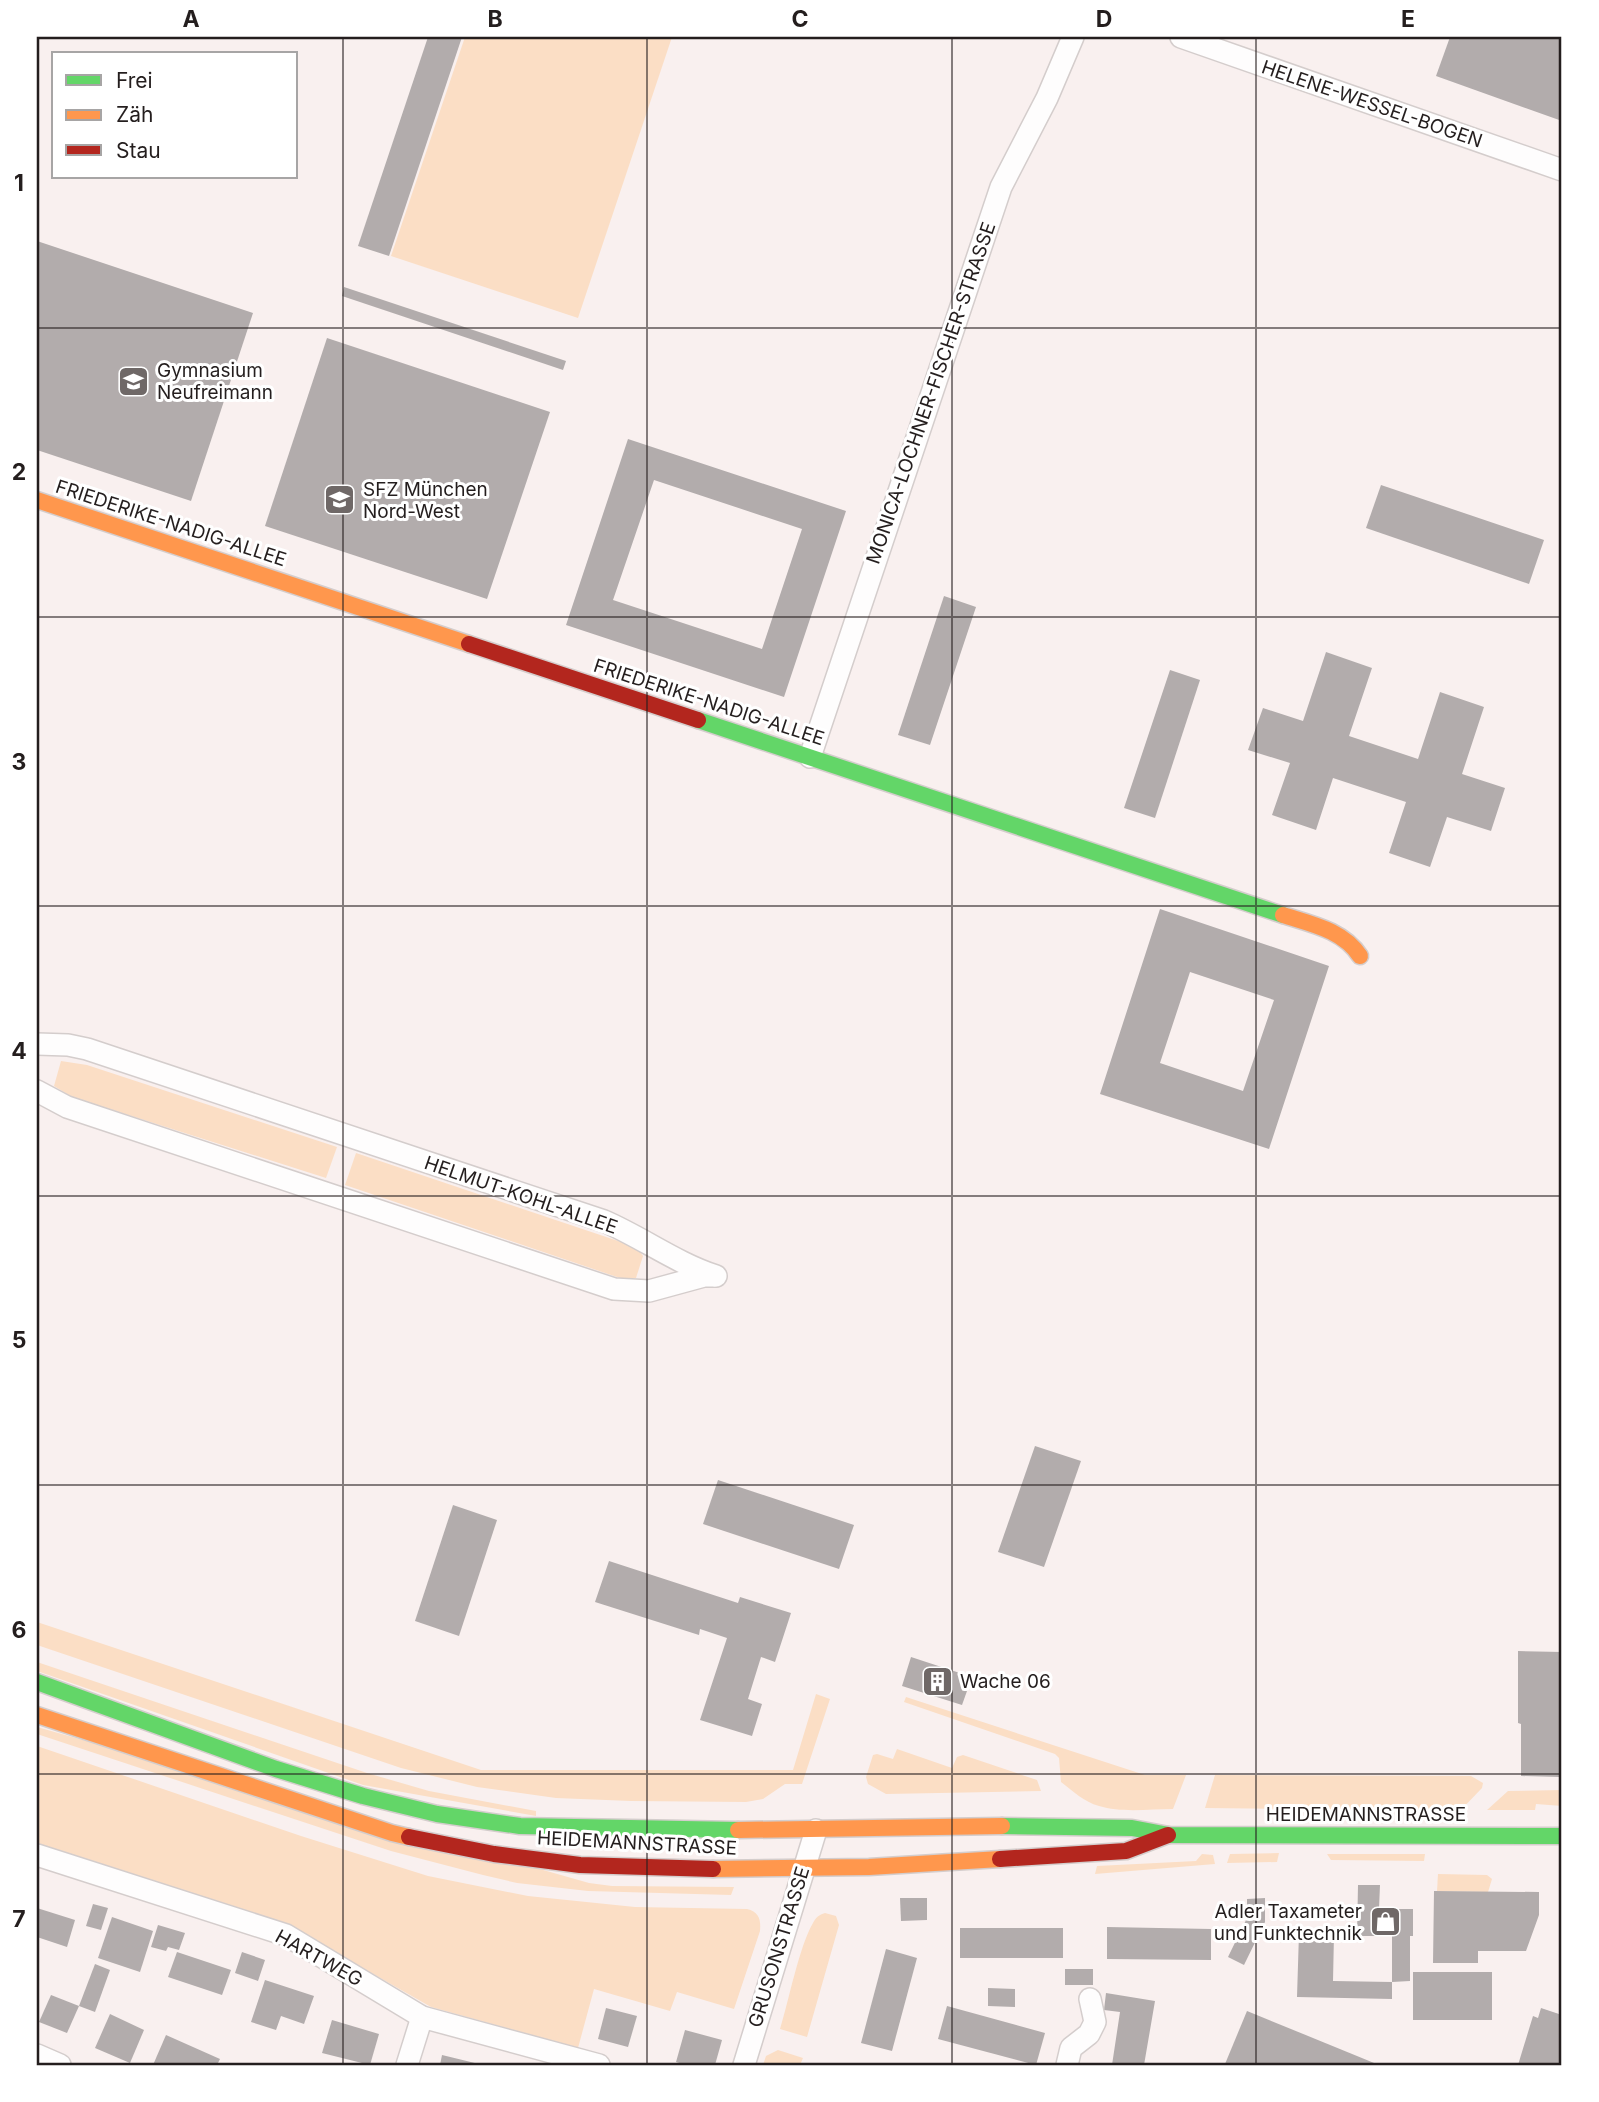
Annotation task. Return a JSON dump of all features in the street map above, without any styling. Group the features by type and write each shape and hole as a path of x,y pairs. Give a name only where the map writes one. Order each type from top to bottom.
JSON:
{"main road":[{"name":"FRIEDERIKE-NADIG-ALLEE","path":"37,500 1332,931 1353,945 1360,956"},
{"name":"HEIDEMANNSTRASSE","path":"37,1682 276,1769 363,1796 437,1814 520,1826 692,1831 1046,1825 1132,1828 1169,1835 1562,1836"},
{"name":"HEIDEMANNSTRASSE","path":"37,1715 322,1811 426,1842 580,1865 802,1869 1126,1851 1169,1835"}],"street":[{"name":"MONICA-LOCHNER-FISCHER-STRASSE","path":"810,757 1001,187 1047,98 1073,37"},
{"name":"HELENE-WESSEL-BOGEN","path":"1181,37 1562,170"},
{"name":"HELMUT-KOHL-ALLEE","path":"37,1044 87,1049 604,1221 640,1238 677,1261 716,1276 704,1276 649,1292 614,1289 67,1107 37,1091"},
{"name":"GRUSONSTRASSE","path":"744,2065 816,1830"},
{"name":"HARTWEG","path":"37,1855 285,1935 422,2017 598,2065"},
{"path":"1066,2065 1071,2048 1089,2034 1095,2022 1090,1999"},
{"path":"407,2065 422,2017"},
{"path":"38,2058 60,2065"}],"shaded area":[{"path":"465,37 672,37 578,318 391,256"},
{"path":"61,1061 87,1065 337,1147 326,1178 72,1097 54,1086"},
{"path":"356,1153 636,1247 643,1256 636,1278 620,1278 345,1185"},
{"path":"37,1622 481,1770 793,1770 816,1694 830,1699 802,1784 785,1784 763,1799 746,1802 556,1798 477,1787 401,1768 37,1645"},
{"path":"37,1662 367,1773 429,1791 536,1811 536,1816 363,1785 37,1671"},
{"path":"906,1697 1145,1775 1186,1775 1173,1809 1126,1810 1099,1806 1061,1782 1059,1758 1055,1754 904,1702"},
{"path":"37,1727 589,1883 612,1886 734,1887 731,1895 588,1891 517,1883 391,1851 37,1734"},
{"path":"37,1746 301,1836 428,1876 528,1896 635,1907 747,1909 758,1917 760,1931 734,2009 677,1992 670,2011 594,1989 578,2048 431,2007 298,1931 270,1919 37,1843"},
{"path":"897,1749 952,1768 957,1757 963,1755 1037,1780 1041,1791 886,1794 868,1784 866,1777 873,1755 893,1759"},
{"path":"1215,1775 1471,1776 1483,1783 1482,1788 1460,1811 1205,1808"},
{"path":"1562,1790 1562,1806 1536,1804 1535,1810 1487,1810 1508,1791"},
{"path":"1279,1853 1277,1862 1227,1863 1230,1854"},
{"path":"1202,1854 1213,1855 1215,1864 1095,1874 1097,1866 1196,1861"},
{"path":"1327,1854 1425,1854 1424,1861 1331,1860"},
{"path":"1438,1874 1487,1875 1492,1879 1488,1892 1437,1891"},
{"path":"825,1913 836,1916 839,1925 807,2037 780,2029 808,1933 815,1919"},
{"path":"778,2050 803,2058 800,2065 763,2065 766,2056"}],"building":[{"path":"428,37 462,37 389,256 358,246"},
{"path":"1450,37 1562,39 1562,121 1436,76"},
{"name":"Gymnasium Neufreimann","path":"37,241 253,313 191,501 37,450"},
{"path":"344,287 566,361 563,370 342,296"},
{"path":"327,338 550,412 487,599 265,526"},
{"path":"628,439 846,511 784,697 566,625","holes":["654,480 802,529 762,649 613,600"]},
{"path":"1381,485 1544,540 1529,584 1366,528"},
{"path":"944,596 976,607 930,745 898,735"},
{"path":"1326,652 1372,668 1349,736 1418,759 1440,692 1484,707 1462,774 1505,788 1491,831 1447,817 1430,867 1389,853 1406,802 1333,778 1316,830 1272,815 1290,763 1248,750 1263,708 1303,721"},
{"path":"1170,670 1200,680 1155,818 1124,808"},
{"path":"1160,909 1329,966 1269,1149 1100,1094","holes":["1190,972 1274,1000 1243,1091 1160,1063"]},
{"path":"1035,1446 1081,1461 1044,1567 998,1552"},
{"path":"718,1480 854,1525 839,1569 703,1524"},
{"path":"453,1505 497,1520 459,1636 415,1621"},
{"path":"609,1561 738,1603 740,1597 791,1613 775,1662 761,1657 748,1699 762,1704 752,1736 700,1720 727,1638 700,1629 699,1635 595,1602"},
{"path":"1518,1651 1562,1652 1559,1777 1521,1776"},
{"name":"Wache 06","path":"911,1657 972,1677 962,1705 902,1686"},
{"name":"Adler Taxameter und Funktechnik","path":"1358,1885 1380,1885 1379,1909 1413,1909 1410,1981 1392,1982 1392,1936 1357,1936"},
{"path":"1434,1891 1539,1892 1539,1915 1526,1951 1478,1951 1478,1963 1433,1963"},
{"path":"900,1898 927,1898 927,1920 901,1921"},
{"path":"1265,1898 1265,1922 1244,1965 1228,1957 1247,1918 1247,1899"},
{"path":"93,1904 108,1908 101,1930 86,1926"},
{"path":"37,1908 75,1920 67,1947 37,1937"},
{"path":"112,1917 153,1931 140,1972 98,1958"},
{"path":"158,1925 185,1933 179,1950 168,1947 166,1951 151,1947"},
{"path":"1107,1927 1211,1929 1211,1960 1107,1959"},
{"path":"960,1928 1063,1928 1063,1958 960,1958"},
{"path":"1299,1933 1334,1934 1333,1981 1392,1982 1392,1999 1297,1997"},
{"path":"886,1949 917,1958 892,2051 861,2043"},
{"path":"177,1952 231,1970 222,1995 168,1977"},
{"path":"242,1952 265,1960 258,1981 235,1973"},
{"path":"95,1964 110,1970 95,2012 79,2006"},
{"path":"1065,1969 1093,1969 1093,1985 1065,1985"},
{"path":"1413,1972 1492,1972 1492,2020 1413,2020"},
{"path":"265,1980 314,1996 304,2024 281,2016 276,2030 251,2022"},
{"path":"988,1988 1015,1989 1015,2007 988,2006"},
{"path":"1106,1993 1155,2001 1144,2065 1112,2065 1120,2012 1104,2010"},
{"path":"51,1995 79,2006 67,2033 39,2022"},
{"path":"947,2006 1045,2033 1036,2065 938,2039"},
{"path":"606,2008 637,2016 628,2047 598,2039"},
{"path":"1541,2008 1562,2015 1562,2065 1518,2065 1533,2016 1538,2018"},
{"path":"1247,2011 1379,2065 1225,2064"},
{"path":"110,2014 144,2030 130,2063 95,2048"},
{"path":"332,2020 379,2034 370,2065 322,2053"},
{"path":"685,2030 722,2040 715,2065 686,2065 676,2062"},
{"path":"166,2035 220,2059 217,2065 153,2065"},
{"path":"442,2055 479,2064 479,2065 440,2065"}],"traffic: fast":[{"path":"698,720 1283,915"},
{"path":"37,1682 276,1769 363,1796 437,1814 520,1826 738,1830"},
{"path":"1002,1826 1132,1828 1169,1835 1562,1836"}],"traffic: slow":[{"path":"37,500 469,644"},
{"path":"1283,915 1336,934 1360,956"},
{"path":"37,1715 409,1837"},
{"path":"738,1830 1002,1826"},
{"path":"713,1869 869,1867 1000,1859"}],"traffic: jam":[{"path":"469,644 698,720"},
{"path":"1000,1859 1126,1851 1168,1835"},
{"path":"409,1837 494,1854 580,1865 713,1869"}],"place":[{"name":"Gymnasium Neufreimann","path":"134,381"},
{"name":"SFZ München Nord-West","path":"340,500"},
{"name":"Wache 06","path":"937,1681"},
{"name":"Adler Taxameter und Funktechnik","path":"1385,1922"}]}
